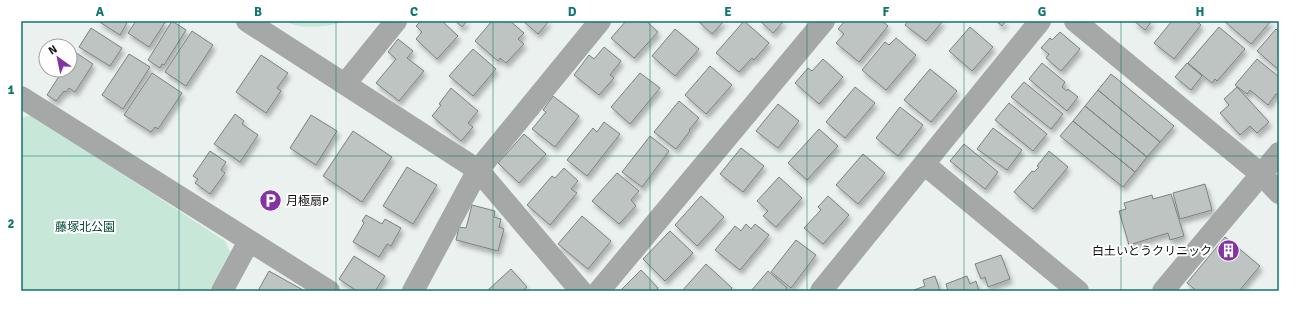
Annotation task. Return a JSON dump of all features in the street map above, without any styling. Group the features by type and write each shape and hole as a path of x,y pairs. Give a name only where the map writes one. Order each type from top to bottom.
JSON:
{"street":[{"path":"247,21 478,170 581,291"},
{"path":"345,84 396,21"},
{"path":"413,291 478,170 600,21"},
{"path":"599,291 824,21"},
{"path":"821,291 1040,21"},
{"path":"1075,21 1262,175 1279,193"},
{"path":"21,96 329,291"},
{"path":"1163,291 1279,153"},
{"path":"924,164 1078,291"},
{"path":"222,291 249,241"}],"green space":[{"path":"285,21 348,21 333,25 308,27"},
{"name":"藤塚北公園","path":"32,115 225,241 230,252 209,291 21,291 21,118"}],"building":[{"path":"98,21 128,21 120,35"},
{"path":"136,21 166,21 149,47 128,33"},
{"path":"172,21 186,30 164,65 162,64 160,68 148,60"},
{"path":"421,21 442,21 458,36 437,59 416,39 422,32 416,26"},
{"path":"455,21 467,21 462,27"},
{"path":"492,21 510,21 524,33 518,39 524,44 506,63 500,58 498,61 475,41"},
{"path":"523,21 549,21 538,34"},
{"path":"626,21 646,21 658,32 634,58 611,38"},
{"path":"698,21 724,21 712,34"},
{"path":"744,21 769,43 754,60 752,58 739,72 716,53"},
{"path":"760,21 784,21 773,33"},
{"path":"845,21 882,21 888,26 859,62 836,43 844,34 838,29"},
{"path":"908,21 943,21 926,41 905,25"},
{"path":"996,21 1006,21 1002,26"},
{"path":"1134,21 1152,21 1145,30"},
{"path":"1172,21 1196,21 1201,25 1174,59 1154,43"},
{"path":"1224,21 1271,21 1251,44"},
{"path":"970,27 993,47 972,71 949,51"},
{"path":"1219,27 1245,49 1217,81 1215,79 1212,83 1188,63"},
{"path":"91,28 122,48 110,66 79,47"},
{"path":"675,29 699,49 675,76 652,56"},
{"path":"1276,29 1279,32 1279,70 1257,51"},
{"path":"192,31 213,45 186,86 165,72"},
{"path":"1060,32 1080,49 1061,71 1046,58 1049,54 1041,48 1050,38 1052,40"},
{"path":"896,38 916,55 886,90 862,70 885,42 889,45"},
{"path":"398,39 413,51 407,58 424,71 399,101 376,83 396,59 388,52"},
{"path":"604,47 621,61 610,75 614,78 599,95 574,75 589,55 594,59"},
{"path":"473,49 496,69 473,96 449,76"},
{"path":"78,54 93,64 75,92 69,88 66,92 64,91 56,101 47,95 58,78 78,78"},
{"path":"129,54 150,67 123,109 102,95"},
{"path":"261,55 288,73 277,88 281,91 266,113 236,92"},
{"path":"823,59 843,77 819,104 795,83 808,68 812,71"},
{"path":"1257,59 1279,77 1279,96 1276,94 1268,105 1250,90 1247,94 1235,85"},
{"path":"1042,63 1065,82 1062,87 1067,91 1068,89 1078,97 1067,111 1029,79"},
{"path":"1187,63 1202,76 1191,90 1175,77"},
{"path":"710,66 732,85 706,114 685,95"},
{"path":"930,69 957,91 931,122 904,100"},
{"path":"152,73 182,93 158,129 155,127 151,132 124,115"},
{"path":"640,73 660,88 630,124 611,107"},
{"path":"1111,74 1174,126 1160,142 1098,90"},
{"path":"1024,82 1063,114 1051,129 1011,97"},
{"path":"855,87 875,103 845,138 826,122"},
{"path":"1237,87 1269,122 1257,133 1250,126 1240,135 1220,113 1229,105 1224,99"},
{"path":"451,88 478,111 468,123 473,127 461,141 432,116 441,105 439,104"},
{"path":"1098,90 1160,142 1147,157 1085,106"},
{"path":"553,96 579,116 555,147 532,129 546,112 543,110"},
{"path":"679,101 699,118 676,149 654,132"},
{"path":"1009,103 1047,134 1033,151 995,120"},
{"path":"778,104 799,121 778,148 756,131"},
{"path":"1085,106 1147,157 1135,172 1073,121"},
{"path":"900,107 923,125 898,156 876,138"},
{"path":"235,114 244,121 242,124 258,135 240,162 214,144"},
{"path":"311,115 337,131 316,165 290,148"},
{"path":"1073,121 1135,172 1123,187 1060,136"},
{"path":"604,122 620,134 587,176 567,160 593,128 597,132"},
{"path":"993,128 1022,150 1007,170 977,149"},
{"path":"819,129 838,146 807,180 788,163"},
{"path":"353,131 392,157 362,202 323,176"},
{"path":"524,134 546,154 519,183 498,163"},
{"path":"650,136 669,151 642,187 622,172"},
{"path":"964,144 998,172 985,189 950,161"},
{"path":"741,148 764,166 743,192 720,174"},
{"path":"210,151 226,162 221,170 225,173 210,194 195,183 198,179 193,176"},
{"path":"1049,151 1068,167 1033,209 1014,192 1032,171 1034,172 1039,167 1037,166"},
{"path":"863,154 885,173 858,204 836,185"},
{"path":"407,167 437,185 413,224 383,206"},
{"path":"564,168 578,181 571,189 577,193 550,225 527,205 552,176 555,178"},
{"path":"617,173 639,191 631,200 636,206 619,224 592,201"},
{"path":"779,177 802,198 776,227 763,216 768,211 757,201"},
{"path":"1205,184 1212,210 1180,219 1173,193"},
{"path":"1171,194 1184,236 1170,240 1168,233 1129,245 1119,211 1126,209 1124,203 1152,195 1153,199"},
{"path":"701,196 724,217 697,246 675,225"},
{"path":"828,196 849,215 823,244 804,228 821,210 818,207"},
{"path":"472,205 495,211 494,217 501,219 499,227 504,229 498,251 456,240 459,227 466,228"},
{"path":"366,215 382,224 385,219 401,228 391,246 387,244 379,257 353,242 364,223 362,221"},
{"path":"582,216 611,241 588,269 558,244"},
{"path":"746,224 751,229 755,224 769,235 740,270 715,250 735,226 741,231"},
{"path":"670,231 693,253 665,281 643,259"},
{"name":"白土いとうクリニック","path":"1225,237 1260,266 1239,291 1197,291 1187,283"},
{"path":"796,240 816,255 791,288 771,272"},
{"path":"1001,255 1010,279 988,287 985,277 981,279 975,264"},
{"path":"354,256 385,276 375,291 357,291 339,279"},
{"path":"706,264 732,288 729,291 682,291"},
{"path":"511,269 527,287 522,291 487,291"},
{"path":"641,270 658,288 655,291 620,291"},
{"path":"269,271 303,290 262,291 259,289"},
{"path":"768,271 787,288 784,291 751,291"},
{"path":"935,276 940,291 914,291 925,286 923,280"},
{"path":"967,276 970,284 976,281 979,291 948,291 946,284"}],"place":[{"name":"月極扇P","path":"271,201"},
{"name":"白土いとうクリニック","path":"1228,251"}]}
